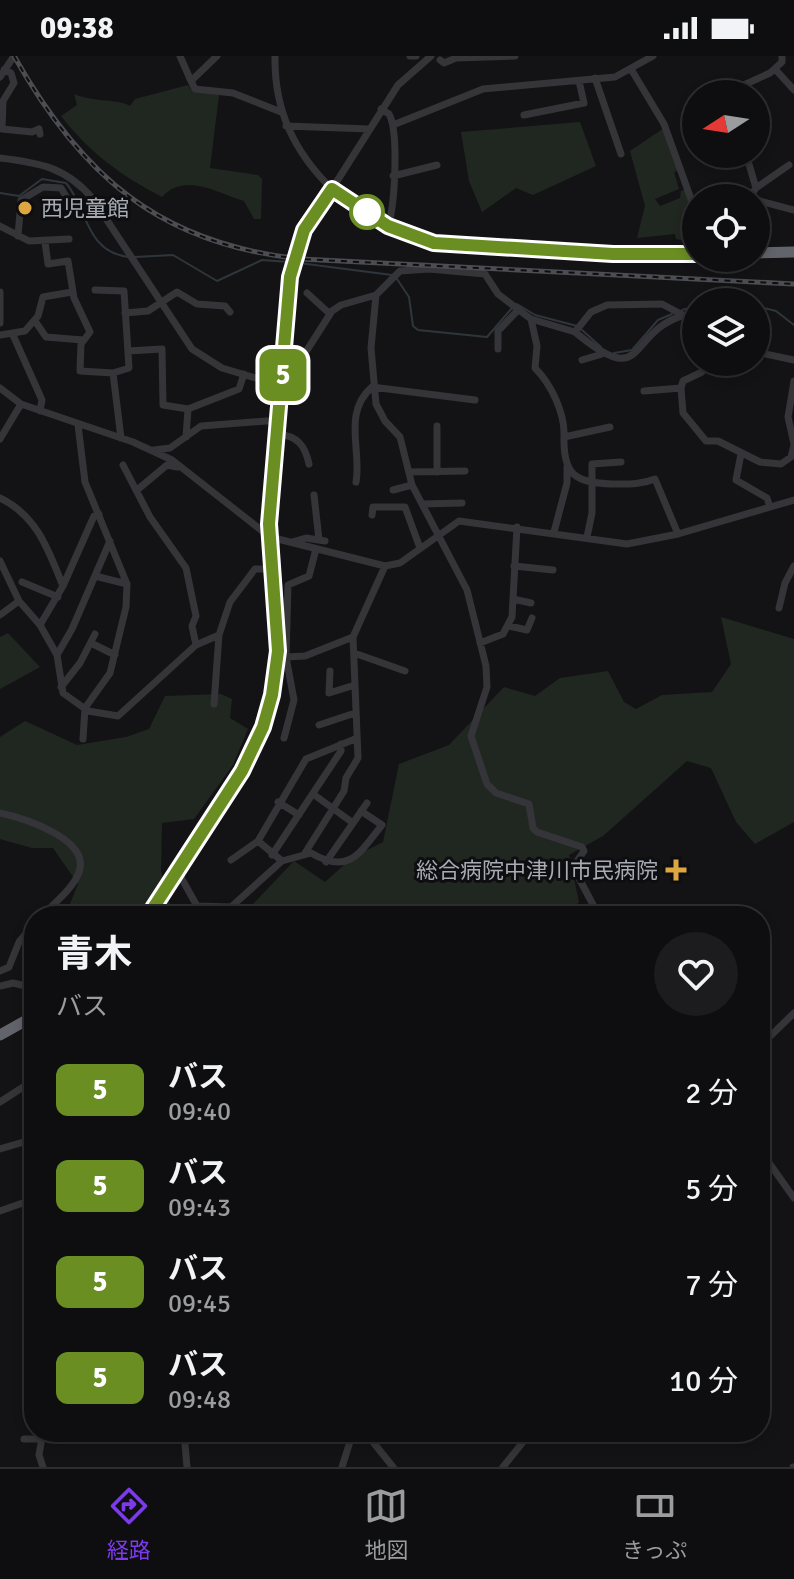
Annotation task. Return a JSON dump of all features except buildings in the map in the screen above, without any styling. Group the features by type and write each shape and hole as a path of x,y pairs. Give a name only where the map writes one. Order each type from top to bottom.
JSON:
{"highway":[{"path":"155,906 242,771 263,727 278,651 270,537 290,277 304,230 322,201 332,189 388,226 419,239 450,246 682,254"},
{"path":"770,253 794,252"},
{"path":"0,1035 24,1022"}],"street":[{"path":"2,74 14,56"},
{"path":"180,56 195,89 233,93 281,112"},
{"path":"191,81 217,56"},
{"path":"275,56 281,112 286,126 307,163 332,189 398,85 431,56"},
{"path":"440,60 515,56"},
{"path":"393,125 483,89 555,79 579,81 618,76 653,56"},
{"path":"754,80 775,69 783,61 782,56"},
{"path":"631,69 664,124 686,184"},
{"path":"775,69 794,90"},
{"path":"2,74 11,73 14,83 3,101 2,129 32,132 39,129 40,134"},
{"path":"595,78 621,154"},
{"path":"524,115 584,103 579,81"},
{"path":"381,109 389,114 393,125 393,176 388,226"},
{"path":"286,126 369,129"},
{"path":"0,158 37,162 64,172 93,199 200,356 282,386 296,378 302,358 330,314 341,305 376,295 400,271 429,269 485,274 515,308 531,319 577,329 602,354 617,359 631,355 663,324 682,316"},
{"path":"393,176 437,165"},
{"path":"762,184 789,165"},
{"path":"18,236 21,200 53,186 61,188 67,198"},
{"path":"770,203 794,210"},
{"path":"0,226 29,241 69,239"},
{"path":"45,242 48,264 68,261 72,292 90,332 83,340 80,371 113,373 129,368 124,291 95,290"},
{"path":"0,292 0,323"},
{"path":"0,335 25,331 35,321 43,297 72,292"},
{"path":"125,313 148,311 177,292 197,304 225,306 230,312"},
{"path":"307,293 330,314"},
{"path":"376,295 372,387 385,421 400,437 412,485 467,590 480,643 487,687 471,736 487,784 496,793 529,804 533,828 537,832 582,847 584,851 573,867 594,906"},
{"path":"577,329 591,312 607,305 655,304 682,314"},
{"path":"498,349 498,331 515,308"},
{"path":"531,319 537,346 535,368 546,380 564,437 561,448 573,473 591,483 641,485 655,479 678,534"},
{"path":"35,321 46,337 83,340"},
{"path":"13,335 42,400 40,411"},
{"path":"128,351 162,349 163,405 188,409 239,389 244,374"},
{"path":"582,360 602,354"},
{"path":"770,357 794,360"},
{"path":"113,373 121,438"},
{"path":"694,376 683,381 681,388 683,413 706,441 718,441 760,462 781,464 791,457 794,444 788,417 794,381"},
{"path":"372,387 475,400"},
{"path":"356,482 361,461 353,445 354,421 372,387"},
{"path":"0,388 21,404 154,450 179,465 270,537 385,566 395,565 459,521 627,544 678,534 794,500"},
{"path":"644,391 681,388"},
{"path":"0,439 21,404"},
{"path":"186,437 188,409"},
{"path":"154,450 170,448 201,426 279,420"},
{"path":"78,425 85,482 127,584 115,655 104,684 85,708 83,739"},
{"path":"437,426 437,472"},
{"path":"564,437 610,427"},
{"path":"278,434 295,438 306,450 309,464"},
{"path":"741,454 736,480 767,498 770,507"},
{"path":"587,537 592,513 592,464 621,462"},
{"path":"554,532 567,483 567,464"},
{"path":"123,465 186,568 196,616 192,626 196,645"},
{"path":"137,490 167,465 179,465"},
{"path":"409,472 465,471"},
{"path":"393,490 412,485"},
{"path":"290,542 322,540 314,495"},
{"path":"0,498 16,506 37,527 63,586"},
{"path":"422,504 462,503"},
{"path":"372,515 373,507 405,507 420,548"},
{"path":"40,625 58,597 94,516 99,514"},
{"path":"480,643 503,634 509,626 517,527"},
{"path":"57,655 72,629 110,541"},
{"path":"284,738 294,700 286,657 288,585 309,576 316,549"},
{"path":"0,561 19,601 40,625 57,655 63,693 88,711 118,716 125,714 196,645 219,635"},
{"path":"232,906 282,861 305,853 358,758 353,637 385,566"},
{"path":"514,566 553,570"},
{"path":"779,608 794,566"},
{"path":"214,704 219,635 230,602 255,569 272,569"},
{"path":"95,576 127,584"},
{"path":"22,582 58,597"},
{"path":"784,593 794,593"},
{"path":"513,599 531,603"},
{"path":"0,615 19,601"},
{"path":"509,626 527,630 532,618"},
{"path":"61,687 95,634"},
{"path":"286,657 305,656 353,637"},
{"path":"91,643 115,655"},
{"path":"354,653 405,671"},
{"path":"330,671 329,693 355,685"},
{"path":"319,725 355,713"},
{"path":"231,860 258,841 278,802 306,759 355,739"},
{"path":"272,855 313,794 341,744"},
{"path":"313,794 353,823"},
{"path":"278,802 299,815"},
{"path":"326,862 367,803"},
{"path":"305,853 339,865 363,850 382,825 361,811"},
{"path":"0,813 42,823 76,851 81,866 74,882 51,906"},
{"path":"258,841 282,861"},
{"path":"178,872 197,906"},
{"path":"0,971 9,967 24,936"},
{"path":"0,986 13,983 24,986"},
{"path":"770,1036 794,1013"},
{"path":"0,1102 24,1086"},
{"path":"0,1149 24,1142"},
{"path":"770,1164 794,1198"},
{"path":"0,1211 24,1203"},
{"path":"41,1442 43,1467"},
{"path":"185,1442 187,1467"},
{"path":"342,1467 350,1442"},
{"path":"373,1442 393,1467"},
{"path":"503,1467 523,1442"}],"shaded area":[{"path":"188,85 192,91 219,95 210,168 258,175 262,179 261,219 254,219 244,201 201,186 180,186 162,197 107,162 61,116 77,105 74,94 130,106 135,99"},
{"path":"580,122 596,166 533,195 516,188 482,212 469,181 461,132"},
{"path":"664,128 679,171 674,172 679,189 655,199 660,206 680,198 682,191 682,240 676,239 675,234 637,238 645,206 630,151"},
{"path":"721,617 794,639 794,822 755,844 736,822 711,768 687,761 603,836 569,855 579,902 575,906 236,906 252,905 294,861 325,882 353,857 383,842 399,764 449,745 504,687 535,696 560,678 608,671 624,702 636,709 662,695 712,692 731,664"},
{"path":"8,633 40,667 0,689 0,637"},
{"path":"221,694 232,699 230,718 248,729 233,765 194,819 162,823 161,871 170,906 69,906 78,884 53,848 32,848 0,839 0,737 25,721 77,745 126,737 149,729 165,696"}],"waterway":[{"path":"0,193 19,196 42,179 66,183 95,238 104,247 129,257"},
{"path":"135,257 173,255 217,281 262,260 289,262"},
{"path":"299,263 392,275"},
{"path":"397,279 409,297 413,326 418,330 487,337 512,308"},
{"path":"517,304 535,315 577,326"},
{"path":"770,310 794,325"},
{"path":"614,353 632,350 658,320 672,314"},
{"path":"582,330 601,347"}],"railway":[{"path":"14,56 40,99 97,169 130,197 166,220 206,238 251,251 301,259 794,284"}],"bus line":[{"name":"5","path":"155,906 242,771 263,727 272,695 278,651 269,524 290,277 304,230 322,201 332,189 388,226 419,239 450,246 682,254"}],"place":[{"name":"西児童館","path":"25,208"},
{"name":"総合病院中津川市民病院","path":"676,870"}]}
